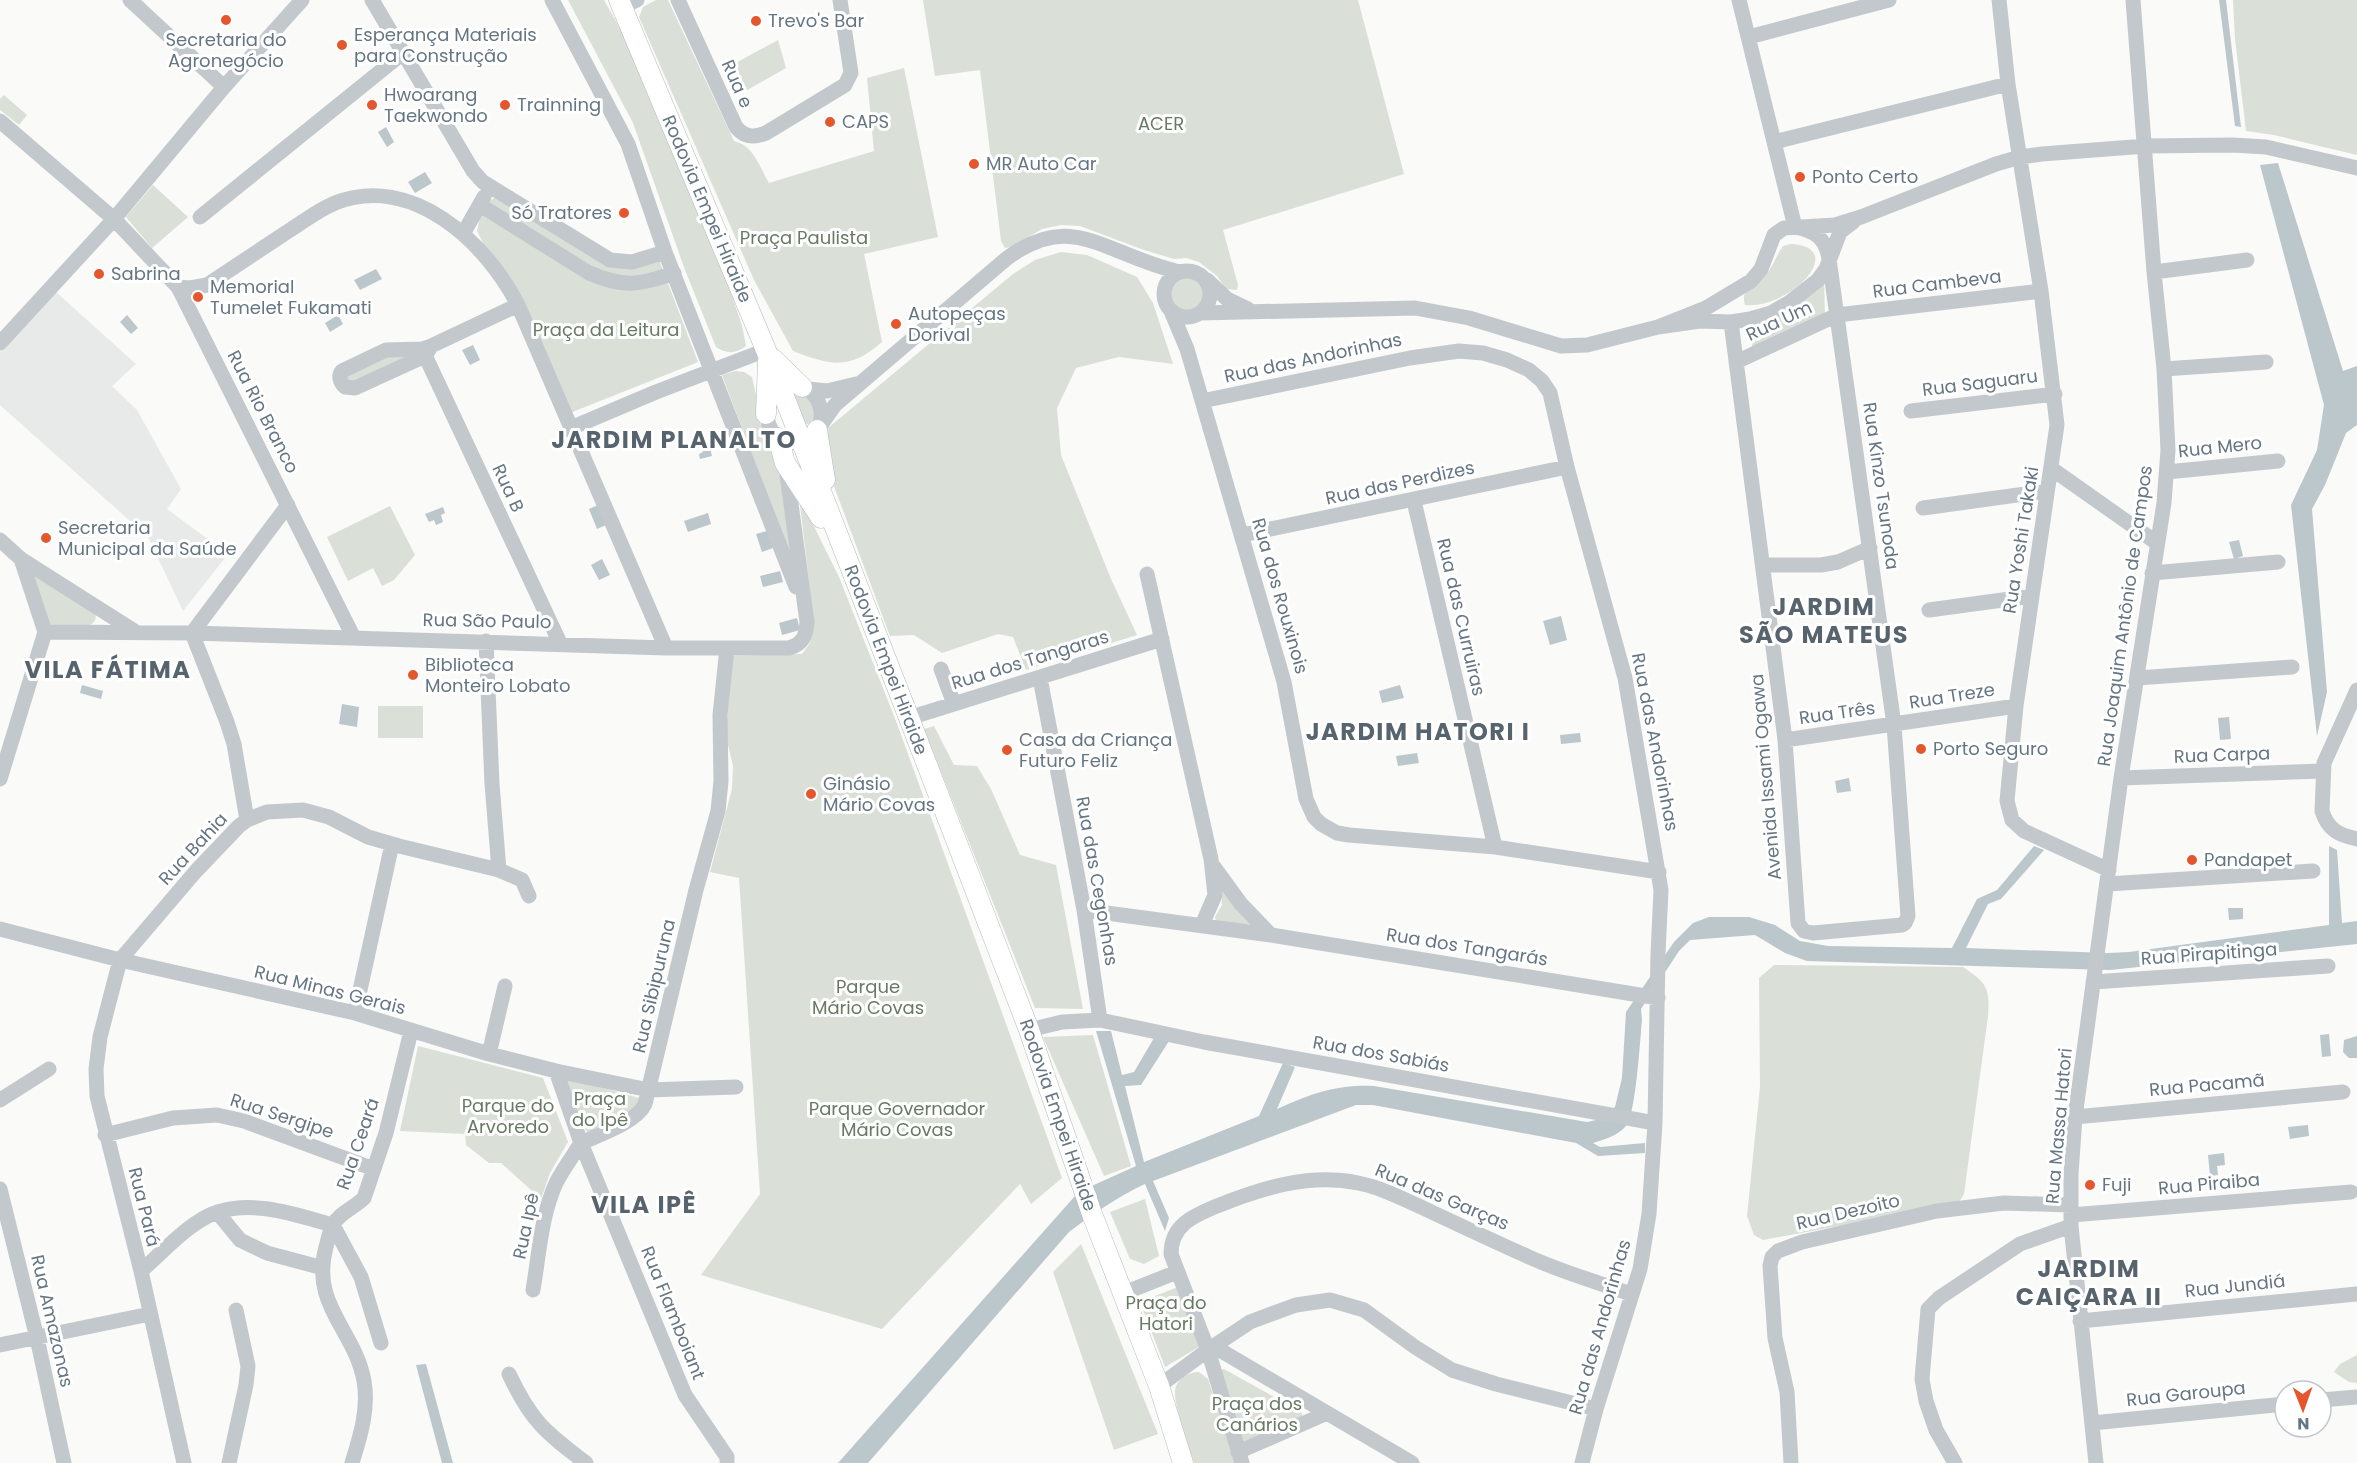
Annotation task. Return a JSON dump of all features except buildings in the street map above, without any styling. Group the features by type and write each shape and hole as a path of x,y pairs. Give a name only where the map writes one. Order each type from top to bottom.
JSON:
{"main road":[{"name":"Rodovia Empei Hiraide","path":"626,2 782,389 800,441 1029,1030 1090,1208 1159,1386 1183,1463"},
{"path":"767,353 805,388"},
{"path":"765,414 767,353"},
{"path":"818,427 822,470 844,553"},
{"path":"778,438 785,463 844,553"}],"street":[{"path":"130,0 224,87"},
{"path":"0,343 114,219 224,87 302,0"},
{"path":"372,0 477,177 610,260 632,262 665,252"},
{"path":"552,0 628,144 665,252 805,609"},
{"name":"Rua e","path":"678,0 736,127 745,135 753,137 766,133 845,85 849,80 851,73 840,0"},
{"path":"1739,0 1795,227"},
{"path":"1749,37 1889,0"},
{"name":"Rua Yoshi Takaki","path":"1999,0 2008,84 2041,291 2057,425 2016,706 2007,801 2012,820 2024,831 2108,877"},
{"name":"Rua Joaquim Antônio de Campos","path":"2099,950 2121,778 2167,472 2168,450 2164,369 2154,272 2133,0"},
{"path":"200,217 403,53"},
{"path":"1774,142 2008,84"},
{"name":"Rua Rio Branco","path":"0,121 114,219 178,287 354,638"},
{"path":"1654,329 1696,313 1751,281 1761,269 1770,242 1778,231 1795,227 1835,225 1861,218 2020,157 2042,153 2146,146 2252,146 2357,168"},
{"path":"463,234 490,187"},
{"path":"178,287 190,288 207,285 324,208 348,199 375,197 415,204 426,208 463,234 494,265 518,305 666,648"},
{"path":"480,205 605,280 619,284 645,283 674,273"},
{"path":"1148,262 1171,311 1182,317 1251,310 1414,308 1469,318 1561,346 1594,344 1654,329 1700,321 1731,322 1760,317 1782,307 1818,280 1830,260 1840,232 1861,218"},
{"path":"1795,227 1819,236 1824,242 1830,260"},
{"path":"867,379 837,390 782,389 768,401 765,414 769,428 778,438 787,441 800,441 808,438 836,404 867,379 1006,259 1038,240 1059,236 1079,236 1179,272 1192,271 1204,278 1227,299 1251,310"},
{"name":"Rua Kinzo Tsunoda","path":"1813,933 1897,925 1905,923 1908,916 1894,725 1830,260"},
{"path":"2154,272 2247,260"},
{"path":"1163,297 1166,282 1179,272"},
{"path":"1187,349 1198,314 1210,299 1210,292 1204,278"},
{"name":"Rua Cambeva","path":"1837,315 2041,291"},
{"name":"Avenida Issami Ogawa","path":"1728,295 1723,311 1731,322 1737,362 1785,740 1797,920 1804,932 1813,933"},
{"path":"426,350 383,351 342,371 341,382 345,387 355,388 518,305"},
{"name":"Rua dos Rouxinois","path":"1171,311 1187,349 1288,695 1310,808 1314,817 1337,833 1349,835 1495,847 1659,872"},
{"name":"Rua Um","path":"1737,362 1837,315"},
{"name":"Rua B","path":"426,350 560,643"},
{"name":"Rua das Andorinhas","path":"1202,401 1438,352 1483,353 1507,360 1529,370 1542,381 1550,393 1567,468 1625,678 1661,890 1655,1123 1646,1234 1640,1269 1596,1408 1582,1463"},
{"path":"571,428 656,392 767,353"},
{"path":"2164,369 2266,362"},
{"path":"805,388 820,405 818,427"},
{"name":"Rua Saguaru","path":"1911,411 2055,394"},
{"name":"Rua Mero","path":"2167,472 2278,461"},
{"path":"785,463 805,609"},
{"name":"Rua das Perdizes","path":"1242,535 1567,468"},
{"path":"2052,469 2157,543"},
{"path":"1923,508 2047,491"},
{"name":"Rua das Curruiras","path":"1414,501 1495,847"},
{"path":"247,820 230,733 192,633 288,505"},
{"path":"0,540 21,559 136,632"},
{"path":"1763,565 1821,565 1838,562 1870,548"},
{"path":"0,779 45,632 21,559"},
{"path":"2152,573 2278,562"},
{"path":"1147,574 1211,859 1215,895 1202,925"},
{"path":"1929,610 2032,596"},
{"path":"75,632 98,626 101,618 98,607"},
{"name":"Rua São Paulo","path":"45,632 192,633 666,648 782,649 798,645 805,638 807,631 805,609"},
{"name":"Rua dos Tangaras","path":"909,718 1162,639"},
{"path":"486,641 492,784 499,870"},
{"name":"Rua Sibipuruna","path":"581,1143 639,1113 645,1104 696,890 718,811 720,715 727,648"},
{"path":"2137,678 2292,667"},
{"path":"941,669 954,704"},
{"name":"Rua das Cegonhas","path":"1040,678 1084,910 1100,1020"},
{"path":"2350,837 2334,832 2322,811 2323,771 2326,757 2357,690"},
{"name":"Rua Treze","path":"1894,725 2016,706"},
{"name":"Rua Três","path":"1785,740 1894,725"},
{"name":"Rua Carpa","path":"2121,778 2323,771"},
{"name":"Rua Bahia","path":"120,960 196,871 247,820 267,812 303,810 329,817 368,837 499,870 522,880 529,896"},
{"path":"355,1012 392,844"},
{"path":"1211,859 1218,874 1240,904 1270,935"},
{"path":"2108,877 2313,871"},
{"name":"Rua dos Tangarás","path":"1084,910 1270,935 1658,998"},
{"name":"Rua Minas Gerais","path":"0,929 120,960 355,1012 489,1054 556,1071 649,1090 736,1087"},
{"name":"Rua Massa Hatori","path":"2096,1463 2071,1215 2075,1117 2099,950"},
{"name":"Rua Pará","path":"120,960 100,1037 96,1069 98,1096 105,1135 141,1271 184,1463"},
{"name":"Rua Pirapitinga","path":"2095,977 2328,966"},
{"path":"489,1054 505,986"},
{"name":"Rua dos Sabiás","path":"1029,1030 1062,1022 1100,1020 1204,1042 1655,1123"},
{"name":"Rua Ceará","path":"333,1225 341,1215 364,1198 386,1133 411,1031"},
{"path":"0,1100 49,1069"},
{"name":"Rua Flamboiant","path":"556,1071 581,1143 685,1395 727,1457 727,1463"},
{"name":"Rua Pacamã","path":"2075,1117 2343,1092"},
{"name":"Rua Sergipe","path":"105,1135 173,1118 217,1115 244,1121 374,1168"},
{"name":"Rua Ipê","path":"533,1290 543,1226 551,1196 557,1181 581,1143"},
{"name":"Rua das Garças","path":"1177,1272 1171,1254 1173,1238 1183,1223 1194,1216 1255,1191 1276,1185 1334,1180 1358,1183 1385,1191 1528,1257 1631,1294"},
{"name":"Rua Amazonas","path":"0,1189 37,1338 64,1463"},
{"name":"Rua Piraiba","path":"2071,1215 2351,1192"},
{"name":"Rua Dezoito","path":"1791,1463 1787,1392 1775,1338 1770,1266 1773,1257 1779,1251 1802,1242 1937,1211 2004,1203 2071,1215"},
{"path":"141,1271 195,1224 217,1212 253,1207 333,1225 362,1277 381,1343"},
{"path":"217,1212 240,1240 267,1253 323,1268"},
{"path":"1955,1463 1936,1430 1926,1401 1922,1379 1928,1309 1939,1298 2020,1244 2071,1215"},
{"path":"333,1225 323,1268 323,1285 330,1306 352,1345 365,1383 362,1434 352,1463"},
{"path":"1124,1293 1177,1272 1210,1348 1240,1457 1325,1414"},
{"name":"Rua Jundiá","path":"2080,1321 2357,1294"},
{"path":"1159,1386 1250,1322 1296,1305 1330,1300 1364,1310 1415,1347 1452,1370 1496,1384 1596,1408"},
{"path":"229,1463 248,1366 236,1310"},
{"path":"0,1345 150,1314"},
{"path":"1210,1348 1412,1463"},
{"path":"509,1374 527,1409 537,1422 586,1463"},
{"path":"2333,1399 2357,1396"},
{"name":"Rua Garoupa","path":"2091,1423 2273,1405"}],"shaded area":[{"path":"2219,0 2226,0 2241,127 2235,126"},
{"path":"386,127 394,142 387,147 378,132"},
{"path":"2278,163 2343,371 2357,366 2357,425 2346,433 2325,485 2312,509 2327,692 2317,736 2291,505 2317,450 2324,405 2260,165"},
{"path":"425,172 432,183 415,193 408,182"},
{"path":"376,269 382,279 360,290 354,280"},
{"path":"56,292 136,364 112,386 137,410 181,489 167,509 228,554 183,611 148,537 0,405 0,352"},
{"path":"127,315 138,328 131,334 120,322"},
{"path":"338,315 343,324 330,332 325,323"},
{"path":"473,345 480,360 470,365 462,350"},
{"path":"708,441 712,456 700,459 699,454 703,452 700,443"},
{"path":"598,505 606,525 597,529 589,509"},
{"path":"443,507 445,513 441,515 443,522 436,525 434,520 429,522 425,514"},
{"path":"708,513 711,524 688,532 684,521"},
{"path":"767,531 773,548 762,552 756,534"},
{"path":"2239,540 2243,556 2234,559 2229,542"},
{"path":"602,559 610,575 599,580 591,565"},
{"path":"780,571 783,582 763,587 760,576"},
{"path":"1561,616 1567,640 1550,645 1543,621"},
{"path":"797,618 800,630 782,635 779,623"},
{"path":"82,685 103,691 101,699 80,693"},
{"path":"1400,685 1404,698 1382,703 1379,691"},
{"path":"342,704 359,707 357,727 339,724"},
{"path":"2229,717 2231,739 2220,740 2218,718"},
{"path":"1580,733 1581,742 1561,744 1560,735"},
{"path":"1417,753 1419,763 1398,766 1396,756"},
{"path":"1849,778 1851,791 1837,793 1835,781"},
{"path":"2034,846 2044,850 2001,899 1988,904 1966,948 2129,952 2329,925 2329,846 2337,850 2342,923 2357,921 2357,944 2110,970 1807,961 1785,953 1755,935 1690,940 1679,951 1641,1009 1637,1076 1626,1126 1619,1132 1593,1143 1600,1147 1645,1143 1645,1153 1598,1156 1576,1143 1373,1105 1356,1105 1153,1181 1169,1218 1165,1231 1145,1184 1106,1206 1069,1232 868,1463 838,1463 1075,1196 1136,1166 1096,1031 1111,1031 1122,1075 1134,1072 1154,1038 1169,1041 1141,1085 1125,1086 1144,1162 1259,1116 1283,1063 1295,1067 1277,1109 1336,1088 1374,1086 1587,1122 1601,1119 1615,1107 1622,1078 1626,1012 1674,942 1693,923 1709,917 1749,917 1775,925 1800,941 1828,946 1952,948 1977,899 1997,890"},
{"path":"2228,908 2243,908 2243,919 2229,920"},
{"path":"2329,1034 2331,1056 2322,1057 2320,1035"},
{"path":"2357,1036 2357,1058 2349,1058 2343,1052 2344,1040"},
{"path":"2308,1125 2309,1136 2290,1139 2288,1127"},
{"path":"2224,1153 2225,1165 2217,1166 2218,1175 2210,1176 2208,1155"},
{"path":"426,1364 453,1463 442,1463 416,1365"}],"green space":[{"path":"568,0 604,0 632,50 722,265 742,326 746,346 738,351 727,352 716,347 685,270 633,123"},
{"name":"Praça Paulista","path":"656,0 668,0 734,141 751,152 769,183 874,151 867,78 904,68 938,237 864,254 882,342 859,358 839,363 829,362 793,351 754,280 639,17 643,7"},
{"name":"ACER","path":"923,0 1358,0 1404,174 1223,230 1238,285 1237,290 1226,289 1217,276 1199,262 1186,258 1174,259 1144,250 1080,226 1061,225 1042,229 1012,247 1005,248 1001,241 980,70 935,76"},
{"path":"2233,0 2357,0 2357,155 2274,135 2246,131 2235,39"},
{"path":"778,40 786,68 742,93 732,65"},
{"path":"4,95 27,115 19,125 0,110 0,99"},
{"path":"153,185 188,217 152,248 126,217"},
{"name":"Praça da Leitura","path":"497,195 598,259 658,257 698,362 570,413 477,231 482,209"},
{"path":"1791,244 1808,248 1815,255 1814,266 1807,277 1780,298 1763,304 1745,305 1747,290 1768,272 1783,246"},
{"path":"1061,252 1087,255 1137,277 1153,303 1173,364 1119,357 1076,368 1057,408 1061,455 1111,579 1137,635 1026,670 1013,637 998,634 942,653 914,635 890,636 835,489 825,455 828,428 1013,274 1035,260"},
{"path":"1187,276 1199,282 1205,294 1199,306 1187,312 1175,306 1169,294 1175,282"},
{"path":"1824,277 1825,317 1753,351 1749,322"},
{"path":"409,354 411,359 355,384 347,379 347,372 379,355"},
{"path":"735,371 744,372 752,377 760,423 766,435 773,441 780,463 793,563 722,375"},
{"path":"799,394 812,398 814,420 804,426 793,395"},
{"name":"Parque Mário Covas","path":"799,496 839,577 896,721 1062,1178 1031,1204 1020,1184 882,1329 701,1275 760,1194 739,878 710,872 732,789 733,766 726,736 732,656 802,654 810,643 814,624"},
{"path":"390,506 415,555 394,580 382,586 373,568 348,581 327,537"},
{"path":"30,567 94,607 96,615 94,621 90,625 50,628"},
{"path":"378,706 423,706 423,738 378,738"},
{"path":"934,726 954,765 977,766 991,789 1020,855 1056,865 1083,1009 1035,1008 924,729"},
{"path":"1221,889 1250,921 1249,925 1216,922 1215,917 1222,905"},
{"path":"1774,965 1963,967 1982,982 1987,992 1988,1016 1964,1194 1958,1204 1763,1240 1754,1235 1747,1216 1760,1087 1759,978"},
{"path":"1093,1035 1131,1166 1104,1176 1043,1037"},
{"name":"Parque do Arvoredo","path":"418,1046 543,1078 568,1142 550,1173 541,1199 501,1163 489,1163 466,1145 465,1134 400,1131"},
{"name":"Praça do Ipê","path":"564,1077 639,1098 634,1114 589,1133 586,1131"},
{"path":"1145,1199 1159,1256 1144,1264 1130,1259 1110,1212"},
{"path":"1081,1244 1158,1434 1114,1450 1053,1272"},
{"name":"Praça do Hatori","path":"1178,1287 1199,1347 1165,1367 1140,1302"},
{"path":"2357,1355 2357,1383 2349,1382 2334,1372 2340,1364"},
{"name":"Praça dos Canários","path":"1224,1369 1301,1412 1303,1417 1243,1442 1220,1370"},
{"path":"1199,1372 1208,1379 1236,1463 1194,1463 1179,1417 1175,1392 1177,1384 1183,1378 1191,1373"}],"place":[{"name":"Secretaria do Agronegócio","path":"226,20"},
{"name":"Trevo's Bar","path":"756,21"},
{"name":"Esperança Materiais para Construção","path":"342,45"},
{"name":"Hwoarang Taekwondo","path":"372,105"},
{"name":"Trainning","path":"505,105"},
{"name":"CAPS","path":"830,122"},
{"name":"MR Auto Car","path":"974,164"},
{"name":"Ponto Certo","path":"1800,177"},
{"name":"Só Tratores","path":"624,213"},
{"name":"Sabrina","path":"99,274"},
{"name":"Memorial Tumelet Fukamati","path":"198,297"},
{"name":"Autopeças Dorival","path":"896,324"},
{"name":"Secretaria Municipal da Saúde","path":"46,538"},
{"name":"Biblioteca Monteiro Lobato","path":"413,675"},
{"name":"Porto Seguro","path":"1921,749"},
{"name":"Casa da Criança Futuro Feliz","path":"1007,750"},
{"name":"Ginásio Mário Covas","path":"811,794"},
{"name":"Pandapet","path":"2192,860"},
{"name":"Fuji","path":"2090,1185"}],"district":[{"name":"JARDIM PLANALTO","path":"674,440"},
{"name":"JARDIM SÃO MATEUS","path":"1824,621"},
{"name":"VILA FÁTIMA","path":"108,670"},
{"name":"JARDIM HATORI I","path":"1418,732"},
{"name":"VILA IPÊ","path":"644,1205"},
{"name":"JARDIM CAIÇARA II","path":"2089,1283"}],"park label":[{"name":"Parque Governador Mário Covas","path":"897,1119"}]}
